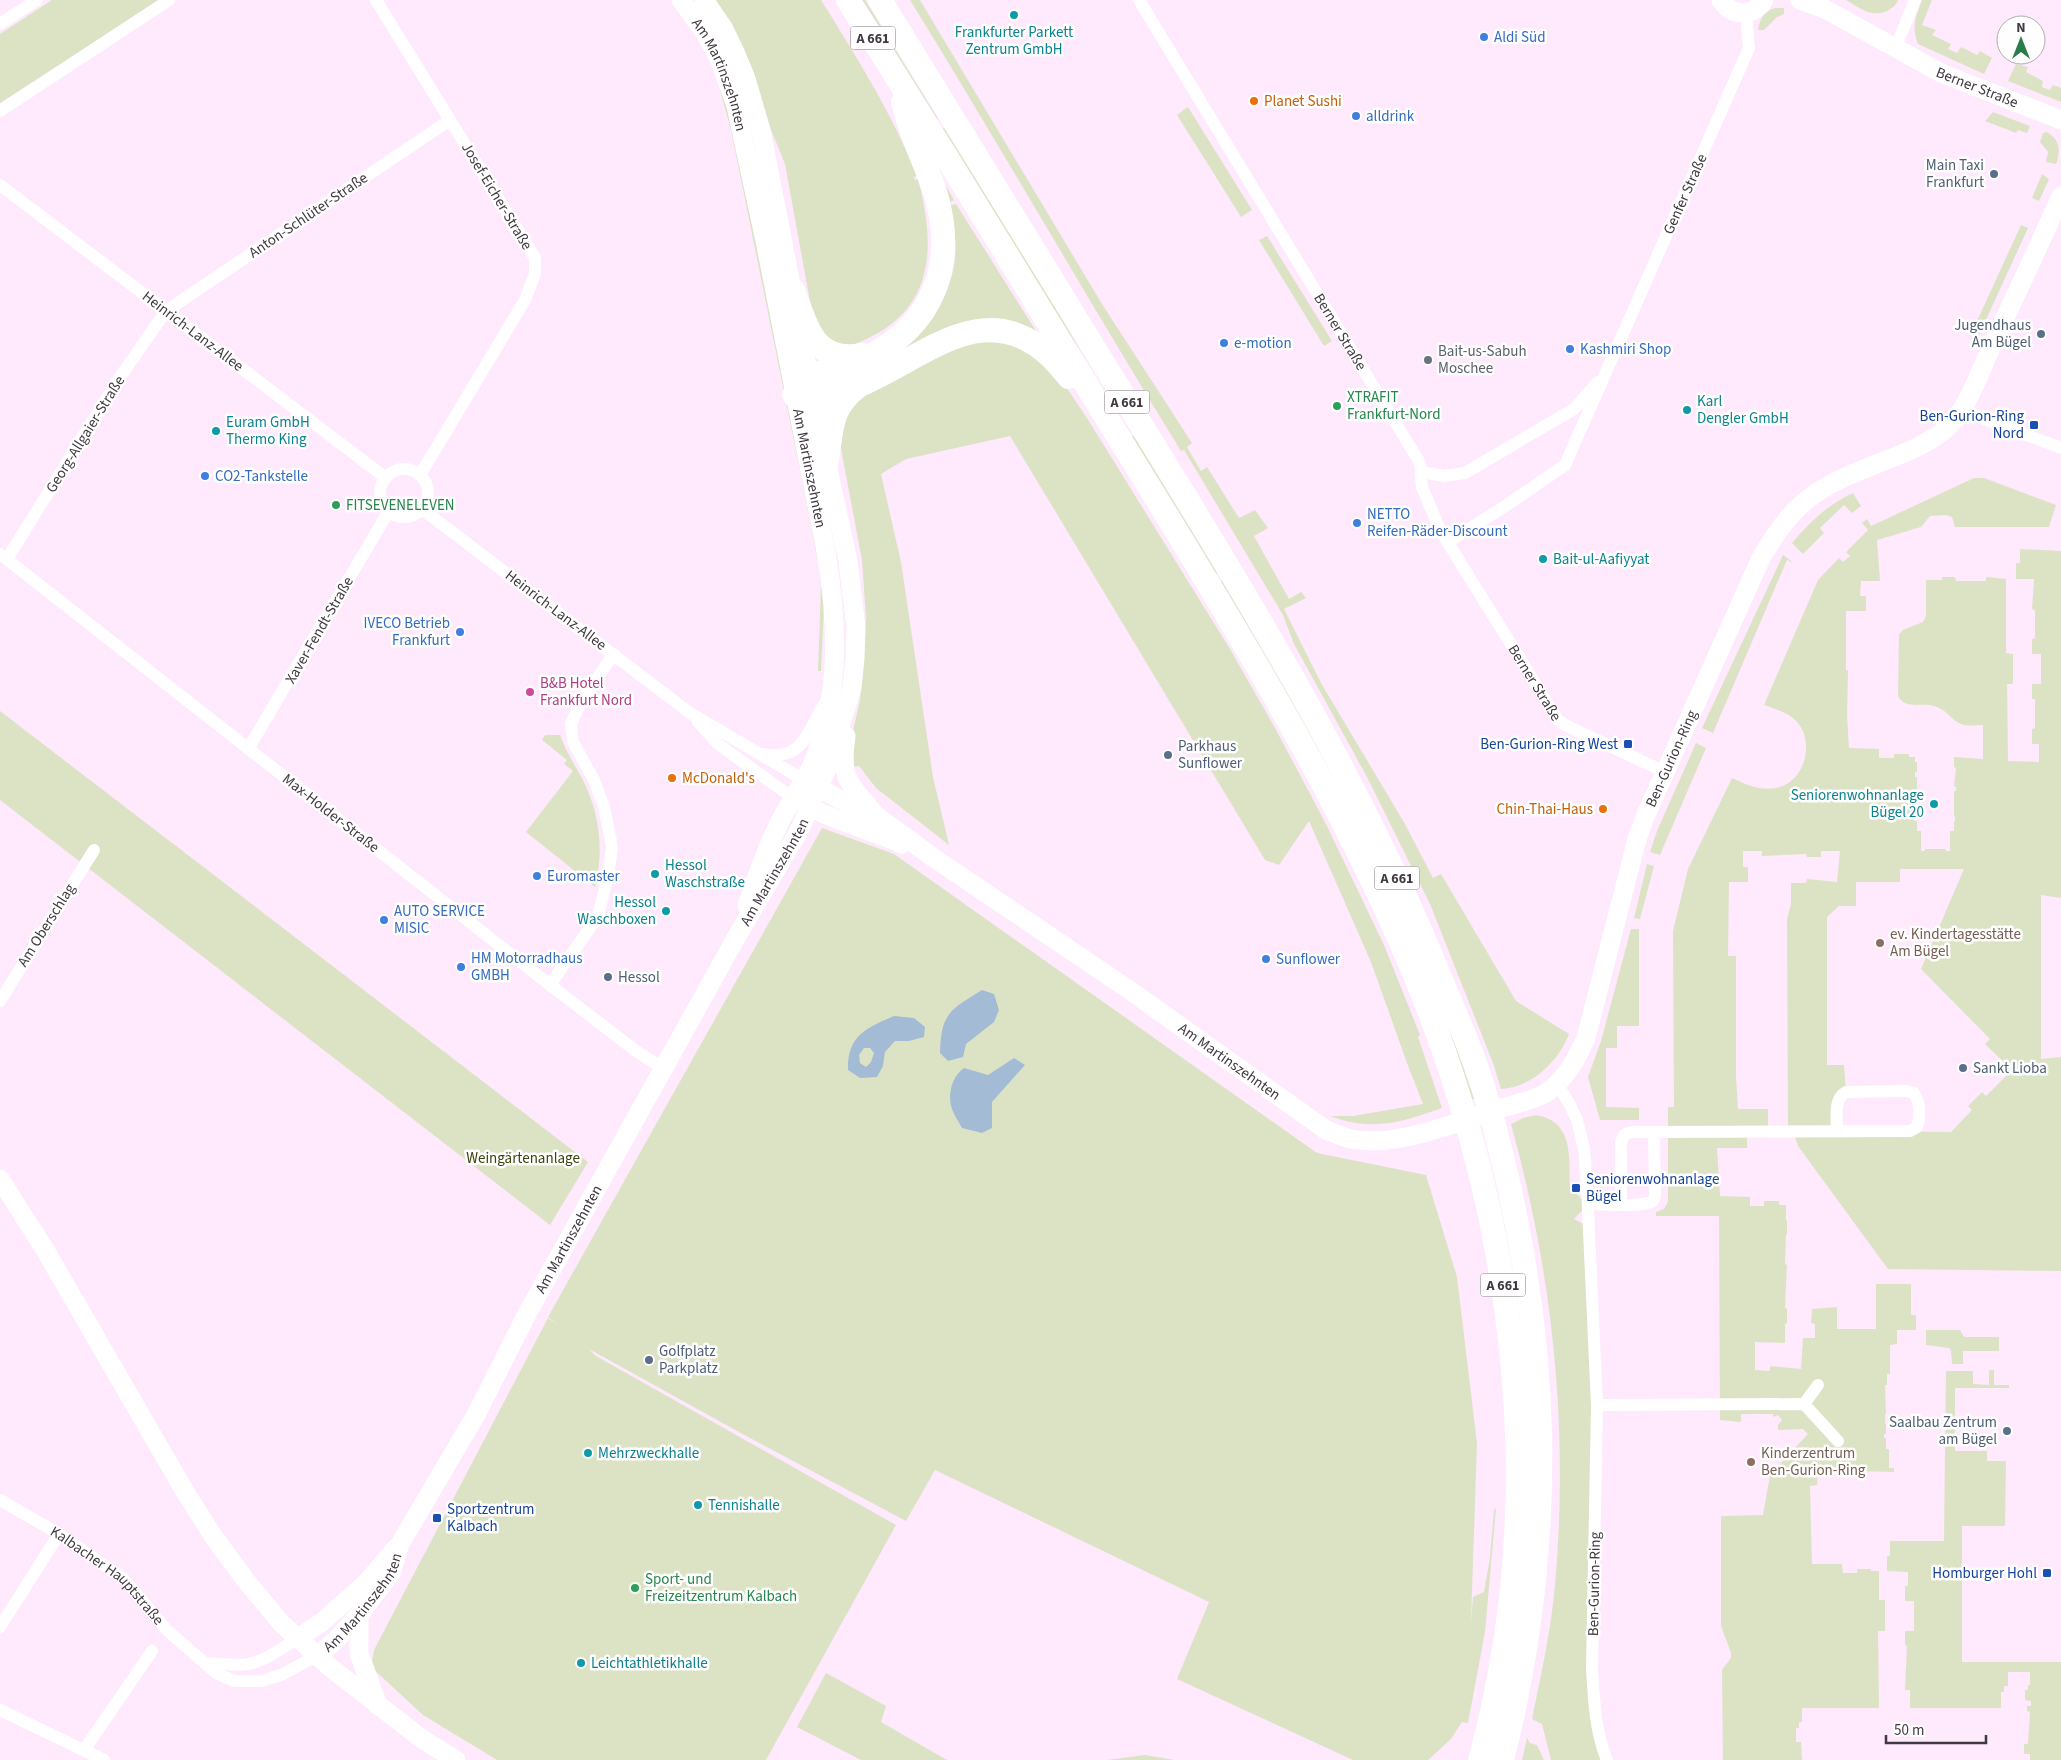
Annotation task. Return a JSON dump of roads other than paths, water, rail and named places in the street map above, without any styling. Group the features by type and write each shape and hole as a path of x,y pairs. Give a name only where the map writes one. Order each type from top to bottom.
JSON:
{"highway":[{"name":"A 661","path":"848,0 897,76 1191,554 1284,711 1349,834 1403,948 1430,1013 1462,1105 1491,1217 1511,1338 1516,1409 1518,1482 1510,1595 1488,1733 1480,1760"},
{"name":"A 661","path":"880,0 1262,625 1372,826 1454,1010 1486,1097 1513,1204 1526,1273 1536,1344 1540,1409 1541,1480 1539,1546 1534,1593 1528,1642 1514,1715 1502,1760"},
{"name":"A 661","path":"806,389 881,351 905,332 924,309 938,283 943,255 943,237 936,196 913,136 897,76"},
{"name":"A 661","path":"793,290 813,337 824,350 840,356 881,351"},
{"name":"A 661","path":"806,389 837,393 882,376 933,346 959,335 982,331 1003,331 1033,343 1048,354 1110,423"},
{"name":"A 661","path":"827,460 836,410 848,394 859,386"}],"main road":[{"name":"Am Martinszehnten","path":"682,0 705,33 716,54 736,106 771,269 827,460 853,592 856,658 852,688 838,736 812,784 794,798 773,836 754,884 737,936"},
{"name":"Am Martinszehnten","path":"318,1655 336,1640 359,1615 390,1573 400,1544 477,1413 527,1314 737,936 811,808 812,765 821,738 832,692 836,651 833,594 793,290 761,130 749,87 724,29 704,0"},
{"path":"1721,0 1730,10 1738,13 1754,10 1764,0"},
{"name":"Berner Straße","path":"1800,0 1825,9 1941,73 2061,120"},
{"name":"Ben-Gurion-Ring","path":"1556,1084 1570,1071 1586,1038 1637,839 1665,772 1762,558 1780,528 1806,500 1822,488 1838,479 1914,449 1951,424 1960,410 2061,196"},
{"path":"852,688 844,766 846,777 875,814"},
{"name":"Am Martinszehnten","path":"812,784 875,814 934,858 1128,989 1326,1130 1350,1138 1370,1140 1397,1138 1431,1130 1534,1099 1556,1084"},
{"path":"794,798 811,808"},
{"name":"Am Martinszehnten","path":"811,808 824,815 877,832 934,858"},
{"path":"0,1179 44,1248 184,1490 213,1536 282,1624 378,1706 422,1739 456,1760"},
{"name":"Am Martinszehnten","path":"298,1638 322,1622 366,1582 382,1561 400,1544"},
{"path":"359,1615 359,1653 378,1706"}],"street":[{"path":"0,24 37,0"},
{"path":"0,110 169,0"},
{"name":"Josef-Eicher-Straße","path":"376,0 535,258 535,274 525,300 420,475"},
{"name":"Berner Straße","path":"1139,0 1420,464 1422,487 1440,530 1558,720 1665,772"},
{"path":"1895,49 1915,0"},
{"name":"Genfer Straße","path":"1448,542 1507,505 1565,465 1749,48 1746,13"},
{"name":"Anton-Schlüter-Straße","path":"166,311 450,120"},
{"name":"Heinrich-Lanz-Allee","path":"0,185 386,478"},
{"name":"Georg-Allgaier-Straße","path":"3,556 120,377 166,311"},
{"name":"Genfer Straße","path":"1422,472 1444,476 1466,473 1574,409 1606,373"},
{"path":"1960,410 2061,448"},
{"path":"400,469 412,470 420,475 426,482 428,492 422,509 404,517 389,511 383,504 380,493 386,478 391,473 400,469"},
{"name":"Heinrich-Lanz-Allee","path":"422,509 690,713 812,784"},
{"name":"Xaver-Fendt-Straße","path":"248,749 389,511"},
{"name":"Max-Holder-Straße","path":"3,556 550,985 630,1046 664,1069"},
{"path":"550,985 598,916 608,876 612,847 604,807 594,780 573,742 571,724 581,700 614,654"},
{"path":"757,753 774,755 796,750 809,736 819,711 832,692"},
{"name":"Heinrich-Lanz-Allee","path":"690,713 718,744 794,798"},
{"name":"Am Oberschlag","path":"0,1000 94,850"},
{"name":"Ben-Gurion-Ring","path":"1556,1084 1569,1103 1579,1126 1584,1149 1597,1405 1592,1669 1594,1712 1607,1760"},
{"path":"1621,1204 1621,1142 1624,1135 1631,1132 1910,1131 1917,1127 1919,1121 1919,1100 1914,1093 1906,1092 1846,1092 1840,1095 1837,1101 1837,1131"},
{"path":"1588,1204 1648,1204 1653,1201 1655,1194 1654,1132"},
{"path":"1804,1404 1818,1385"},
{"path":"1597,1405 1804,1404 1838,1440"},
{"name":"Kalbacher Hauptstraße","path":"0,1500 59,1534 124,1579 167,1630 216,1673 234,1681 262,1681 281,1675 318,1655"},
{"path":"0,1627 59,1534"},
{"path":"205,1663 226,1665 250,1664 298,1638"},
{"path":"84,1750 152,1651"},
{"path":"0,1710 104,1760"}],"water":[{"path":"982,990 994,994 999,1010 994,1022 966,1044 963,1057 948,1061 940,1053 942,1029 945,1021 955,1008"},
{"path":"894,1016 914,1018 925,1027 924,1037 909,1041 895,1041 885,1052 883,1066 877,1077 860,1078 848,1070 851,1049 860,1035 867,1029","holes":["864,1048 870,1048 874,1053 871,1062 866,1067 860,1063 859,1055"]},
{"path":"1014,1058 1025,1065 992,1102 992,1128 982,1133 962,1128 953,1111 950,1098 950,1092 956,1076 964,1068 988,1075"}],"place":[{"name":"Frankfurter Parkett Zentrum GmbH","path":"1014,15"},
{"name":"Aldi Süd","path":"1484,37"},
{"name":"Planet Sushi","path":"1254,101"},
{"name":"alldrink","path":"1356,116"},
{"name":"Main Taxi Frankfurt","path":"1994,174"},
{"name":"Jugendhaus Am Bügel","path":"2041,334"},
{"name":"e-motion","path":"1224,343"},
{"name":"Kashmiri Shop","path":"1570,349"},
{"name":"Bait-us-Sabuh Moschee","path":"1428,360"},
{"name":"XTRAFIT Frankfurt-Nord","path":"1337,406"},
{"name":"Karl Dengler GmbH","path":"1687,410"},
{"name":"Ben-Gurion-Ring Nord","path":"2034,425"},
{"name":"Euram GmbH Thermo King","path":"216,431"},
{"name":"CO2-Tankstelle","path":"205,476"},
{"name":"FITSEVENELEVEN","path":"336,505"},
{"name":"NETTO Reifen-Räder-Discount","path":"1357,523"},
{"name":"Bait-ul-Aafiyyat","path":"1543,559"},
{"name":"IVECO Betrieb Frankfurt","path":"460,632"},
{"name":"B&B Hotel Frankfurt Nord","path":"530,692"},
{"name":"Ben-Gurion-Ring West","path":"1628,744"},
{"name":"Parkhaus Sunflower","path":"1168,755"},
{"name":"McDonald's","path":"672,778"},
{"name":"Seniorenwohnanlage Bügel 20","path":"1934,804"},
{"name":"Chin-Thai-Haus","path":"1603,809"},
{"name":"Hessol Waschstraße","path":"655,874"},
{"name":"Euromaster","path":"537,876"},
{"name":"Hessol Waschboxen","path":"666,911"},
{"name":"AUTO SERVICE MISIC","path":"384,920"},
{"name":"ev. Kindertagesstätte Am Bügel","path":"1880,943"},
{"name":"Sunflower","path":"1266,959"},
{"name":"HM Motorradhaus GMBH","path":"461,967"},
{"name":"Hessol","path":"608,977"},
{"name":"Sankt Lioba","path":"1963,1068"},
{"name":"Seniorenwohnanlage Bügel","path":"1576,1188"},
{"name":"Golfplatz Parkplatz","path":"649,1360"},
{"name":"Saalbau Zentrum am Bügel","path":"2007,1431"},
{"name":"Mehrzweckhalle","path":"588,1453"},
{"name":"Kinderzentrum Ben-Gurion-Ring","path":"1751,1462"},
{"name":"Tennishalle","path":"698,1505"},
{"name":"Sportzentrum Kalbach","path":"437,1518"},
{"name":"Homburger Hohl","path":"2047,1573"},
{"name":"Sport- und Freizeitzentrum Kalbach","path":"635,1588"},
{"name":"Leichtathletikhalle","path":"581,1663"}],"park label":[{"name":"Weingärtenanlage","path":"523,1158"}]}
